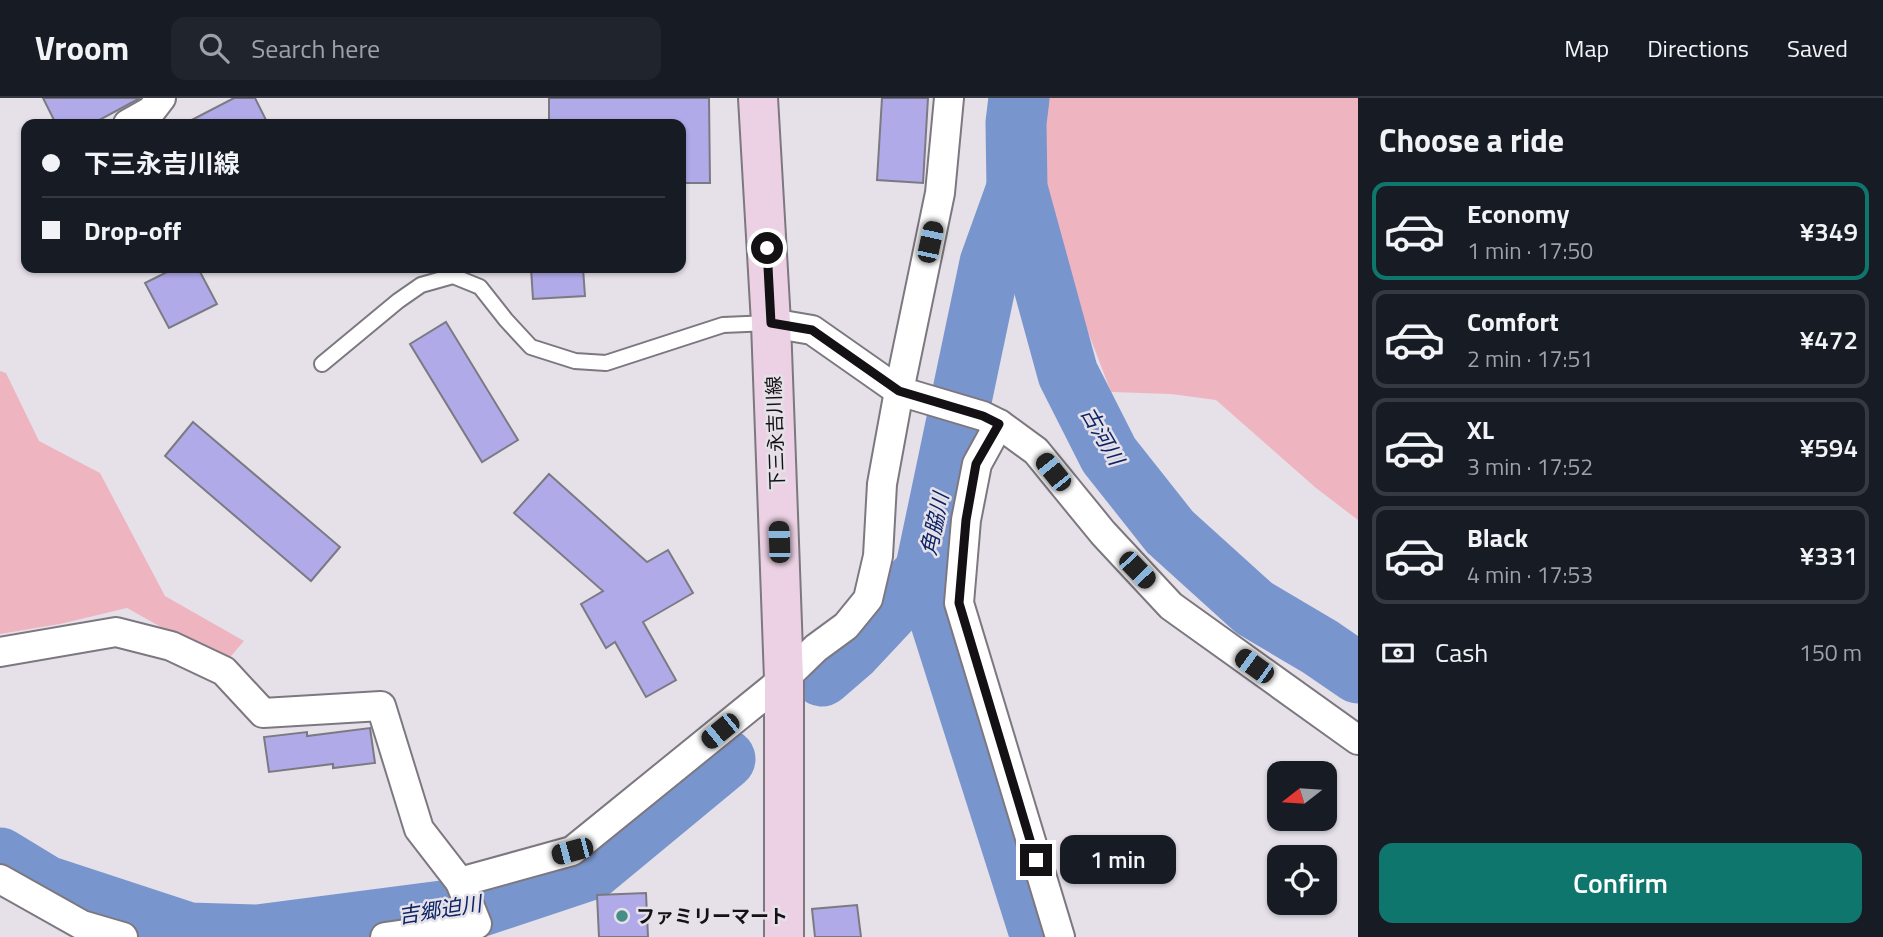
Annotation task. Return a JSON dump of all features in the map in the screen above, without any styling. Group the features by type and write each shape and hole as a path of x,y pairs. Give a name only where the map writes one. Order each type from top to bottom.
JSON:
{"main road":[{"name":"下三永吉川線","path":"758,98 771,323 784,679 784,937"}],"street":[{"path":"465,895 572,851 784,679 816,648 846,626 868,599 878,556 882,484 905,393 940,193 949,98"},
{"path":"771,323 812,330 905,393 991,420 1036,451 1103,533 1171,606 1358,740"},
{"path":"991,420 976,464 966,520 959,603 1059,937"},
{"path":"0,652 116,632 171,646 224,671 264,713 381,706 419,830 465,895 477,924 385,937"},
{"path":"1,881 82,925 124,937"}],"lane":[{"path":"322,364 398,301 422,285 453,276 480,287 531,348 575,361 606,363 723,325 771,323"}],"shaded area":[{"path":"1042,98 1358,98 1358,520 1316,488 1216,400 1171,394 1111,392 1080,311 1047,202 1038,119"},
{"path":"0,371 6,373 39,441 100,473 165,596 244,641 225,663 127,608 60,624 0,634"}],"building":[{"path":"43,98 140,98 101,119 54,119"},
{"path":"234,98 255,98 266,119 194,119"},
{"path":"549,98 709,98 710,183 686,183 686,119 549,119"},
{"path":"882,98 928,98 923,183 877,180"},
{"path":"165,273 201,273 217,304 169,328 145,283"},
{"path":"531,273 583,273 585,296 533,299"},
{"path":"446,322 518,440 482,462 410,344"},
{"path":"193,422 340,547 311,581 165,456"},
{"path":"549,474 647,562 668,550 693,593 643,622 676,680 646,697 615,642 606,648 581,604 603,591 514,513"},
{"path":"370,728 375,763 333,768 333,764 269,772 264,737 307,732 307,736"},
{"name":"ファミリーマート","path":"646,893 648,937 599,937 597,895"},
{"path":"857,905 861,937 815,937 812,909"}],"waterway":[{"name":"古河川","path":"1019,98 1016,123 1017,188 1068,374 1109,455 1170,532 1254,608 1358,673"},
{"name":"角脇川","path":"1017,188 990,263 925,572 1041,937"},
{"name":"吉郷迫川","path":"822,676 851,651 925,572"},
{"name":"吉郷迫川","path":"0,858 46,886 189,933 257,935 481,906 592,869 725,759"}],"place":[{"name":"ファミリーマート","path":"622,916"}],"route":[{"path":"767,248 771,323 812,330 899,391 983,416 999,424 976,464 966,520 959,603 1036,860"}]}
